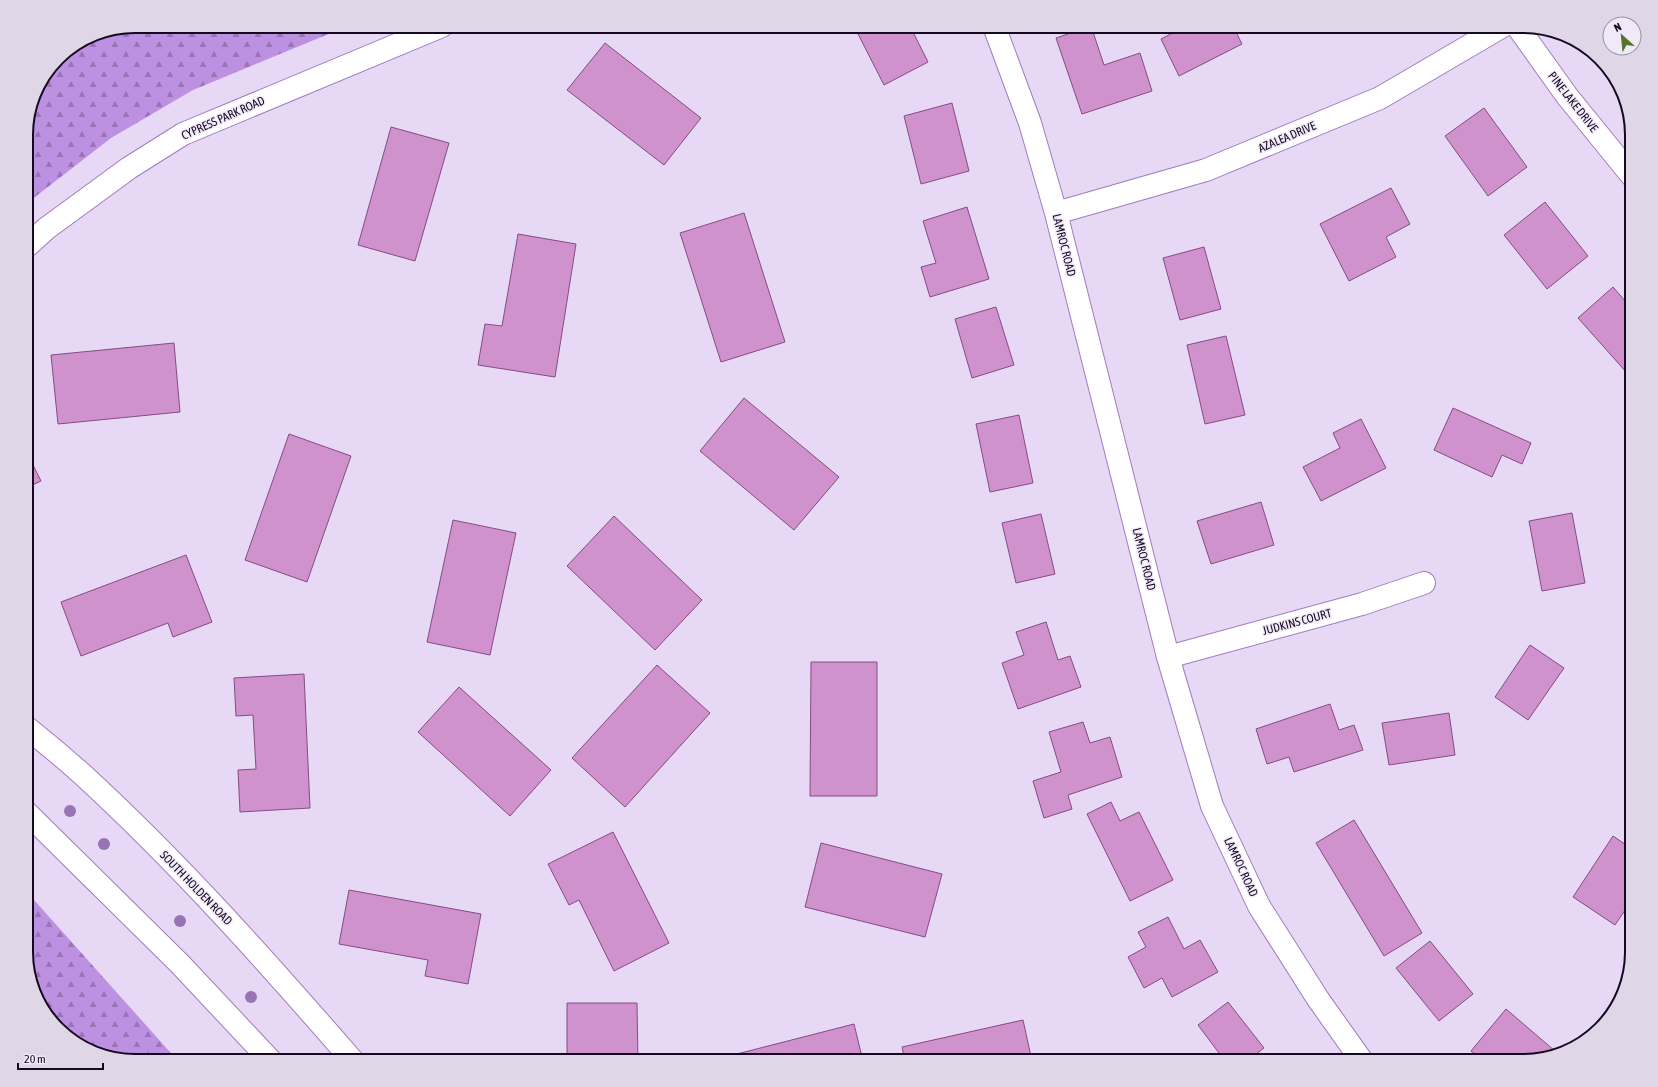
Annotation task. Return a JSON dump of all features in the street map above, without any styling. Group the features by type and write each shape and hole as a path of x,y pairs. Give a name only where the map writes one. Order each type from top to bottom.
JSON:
{"street":[{"name":"CYPRESS PARK ROAD","path":"33,241 47,228 129,168 183,134 425,33"},
{"name":"LAMROC ROAD","path":"997,33 1030,123 1056,213 1168,657 1212,806 1259,906 1318,999 1357,1054"},
{"name":"AZALEA DRIVE","path":"1056,213 1206,170 1380,98 1491,33"},
{"name":"PINE LAKE DRIVE","path":"1522,33 1567,96 1625,167"},
{"name":"JUDKINS COURT","path":"1168,657 1362,604 1424,583"},
{"name":"SOUTH HOLDEN ROAD","path":"33,733 82,774 170,860 275,971 347,1054"},
{"path":"33,819 174,959 264,1054"}],"green space":[{"path":"135,33 331,33 193,90 111,138 33,199 33,128 36,109 47,84 54,73 78,50 102,38"},
{"path":"33,899 172,1054 135,1054 102,1049 78,1037 54,1014 38,985 35,972 33,959"}],"building":[{"path":"858,33 914,33 928,62 884,85"},
{"path":"1071,33 1093,33 1104,65 1140,53 1152,91 1082,114 1056,38"},
{"path":"1173,33 1236,33 1242,44 1179,76 1161,39"},
{"path":"605,43 701,118 664,165 567,90"},
{"path":"952,103 969,171 921,184 904,116"},
{"path":"1484,108 1527,167 1488,196 1445,136"},
{"path":"391,127 449,143 415,261 358,245"},
{"path":"1391,188 1410,224 1386,237 1396,257 1349,281 1320,224"},
{"path":"1545,202 1588,256 1547,289 1504,235"},
{"path":"967,207 989,279 930,297 921,267 936,263 923,221"},
{"path":"744,213 785,342 721,362 680,233"},
{"path":"518,234 576,244 555,377 478,365 485,324 502,326"},
{"path":"1204,247 1221,309 1180,320 1163,258"},
{"path":"1613,287 1625,301 1625,371 1578,318"},
{"path":"996,307 1014,365 972,378 955,319"},
{"path":"1226,336 1245,415 1205,424 1187,345"},
{"path":"174,343 180,412 58,424 51,355"},
{"path":"744,398 839,477 794,530 700,451"},
{"path":"1453,408 1531,443 1522,464 1502,455 1492,477 1434,450"},
{"path":"1019,415 1033,483 990,492 976,424"},
{"path":"1361,419 1386,468 1321,501 1303,467 1340,448 1333,433"},
{"path":"289,434 351,456 307,582 245,560"},
{"path":"33,465 41,481 33,485"},
{"path":"1261,502 1274,545 1211,564 1197,521"},
{"path":"1572,513 1585,583 1542,591 1529,521"},
{"path":"1041,514 1055,574 1016,583 1002,523"},
{"path":"614,516 702,600 655,650 567,566"},
{"path":"453,520 516,533 490,655 427,642"},
{"path":"186,555 212,622 173,637 168,623 81,656 61,602"},
{"path":"1046,622 1058,660 1070,656 1081,687 1018,709 1002,663 1024,655 1016,632"},
{"path":"1530,645 1564,668 1528,720 1495,697"},
{"path":"811,662 877,662 877,796 810,796"},
{"path":"657,665 710,713 625,807 572,758"},
{"path":"304,674 310,808 240,812 238,770 256,769 253,715 236,716 234,678"},
{"path":"459,687 551,770 510,816 418,732"},
{"path":"1330,704 1339,730 1354,725 1363,750 1294,772 1289,757 1267,764 1256,729"},
{"path":"1449,713 1455,755 1389,765 1382,723"},
{"path":"1083,722 1090,743 1110,737 1122,777 1068,795 1072,809 1044,818 1033,781 1061,772 1049,732"},
{"path":"1111,802 1120,821 1139,812 1173,880 1130,901 1087,814"},
{"path":"1354,820 1422,933 1384,956 1316,843"},
{"path":"613,832 669,943 614,971 579,900 569,905 548,864"},
{"path":"1613,836 1625,844 1625,910 1615,925 1573,897"},
{"path":"821,843 942,874 925,937 805,907"},
{"path":"349,890 481,914 468,984 425,976 428,960 339,944"},
{"path":"1168,917 1184,949 1200,940 1218,972 1172,997 1162,978 1144,988 1128,957 1146,947 1138,932"},
{"path":"1430,941 1473,994 1439,1021 1396,968"},
{"path":"1228,1002 1264,1048 1256,1054 1220,1054 1198,1025"},
{"path":"567,1003 637,1003 638,1054 567,1054"},
{"path":"1506,1009 1553,1050 1523,1054 1475,1054 1471,1051"},
{"path":"1023,1020 1030,1054 904,1054 902,1047"},
{"path":"854,1024 861,1054 737,1054"}]}
